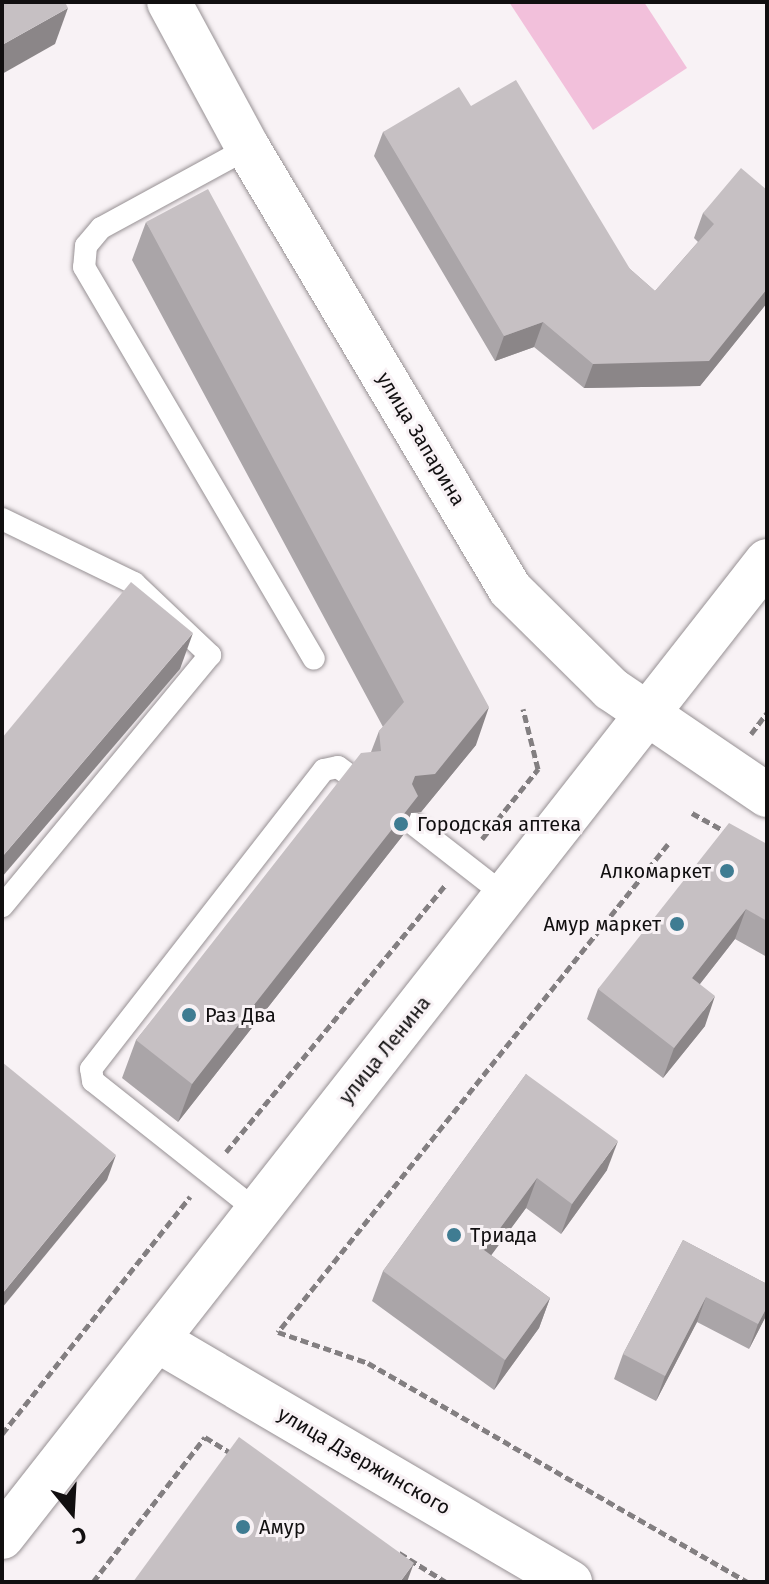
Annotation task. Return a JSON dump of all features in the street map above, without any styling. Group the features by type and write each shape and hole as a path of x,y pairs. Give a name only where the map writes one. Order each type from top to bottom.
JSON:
{"main road":[{"name":"улица Запарина","path":"169,2 248,148 510,589 611,689 767,795"},
{"name":"улица Ленина","path":"2,1537 650,715 767,561"},
{"name":"улица Дзержинского","path":"157,1340 570,1582"}],"lane":[{"path":"248,148 101,228 86,246 84,267 314,659"},
{"path":"2,906 210,659 134,583 4,524"},
{"path":"257,1211 93,1081 91,1069 324,770 338,767 356,780"},
{"path":"412,823 507,897"}],"path":[{"path":"2,1432 538,769 523,709"},
{"path":"741,747 767,713"},
{"path":"692,813 742,841"},
{"path":"668,844 278,1332 368,1363 747,1582"},
{"path":"93,1582 205,1437 245,1461"},
{"path":"393,1550 446,1582"}],"shaded area":[{"path":"509,2 644,2 687,68 593,130"}],"building":[{"path":"2,2 65,2 68,8 2,45"},
{"path":"516,80 630,269 655,291 714,224 703,213 741,168 767,190 767,289 709,361 593,364 543,322 504,336 383,132 459,87 471,106"},
{"path":"208,189 489,707 435,774 415,776 412,784 418,796 192,1084 136,1040 361,753 381,751 379,731 404,702 146,222"},
{"path":"131,582 193,633 2,857 2,738"},
{"path":"729,823 767,844 767,921 746,909 692,978 715,996 674,1048 598,989"},
{"path":"2,1062 116,1155 2,1294"},
{"path":"526,1074 618,1141 572,1204 537,1178 484,1250 550,1298 505,1360 383,1271"},
{"path":"683,1240 767,1284 767,1307 758,1324 706,1297 665,1376 623,1354"},
{"path":"239,1437 414,1563 400,1582 133,1582"}],"place":[{"name":"Городская аптека","path":"401,824"},
{"name":"Алкомаркет","path":"727,871"},
{"name":"Амур маркет","path":"677,924"},
{"name":"Раз Два","path":"189,1015"},
{"name":"Триада","path":"454,1235"},
{"name":"Амур","path":"243,1527"}]}
